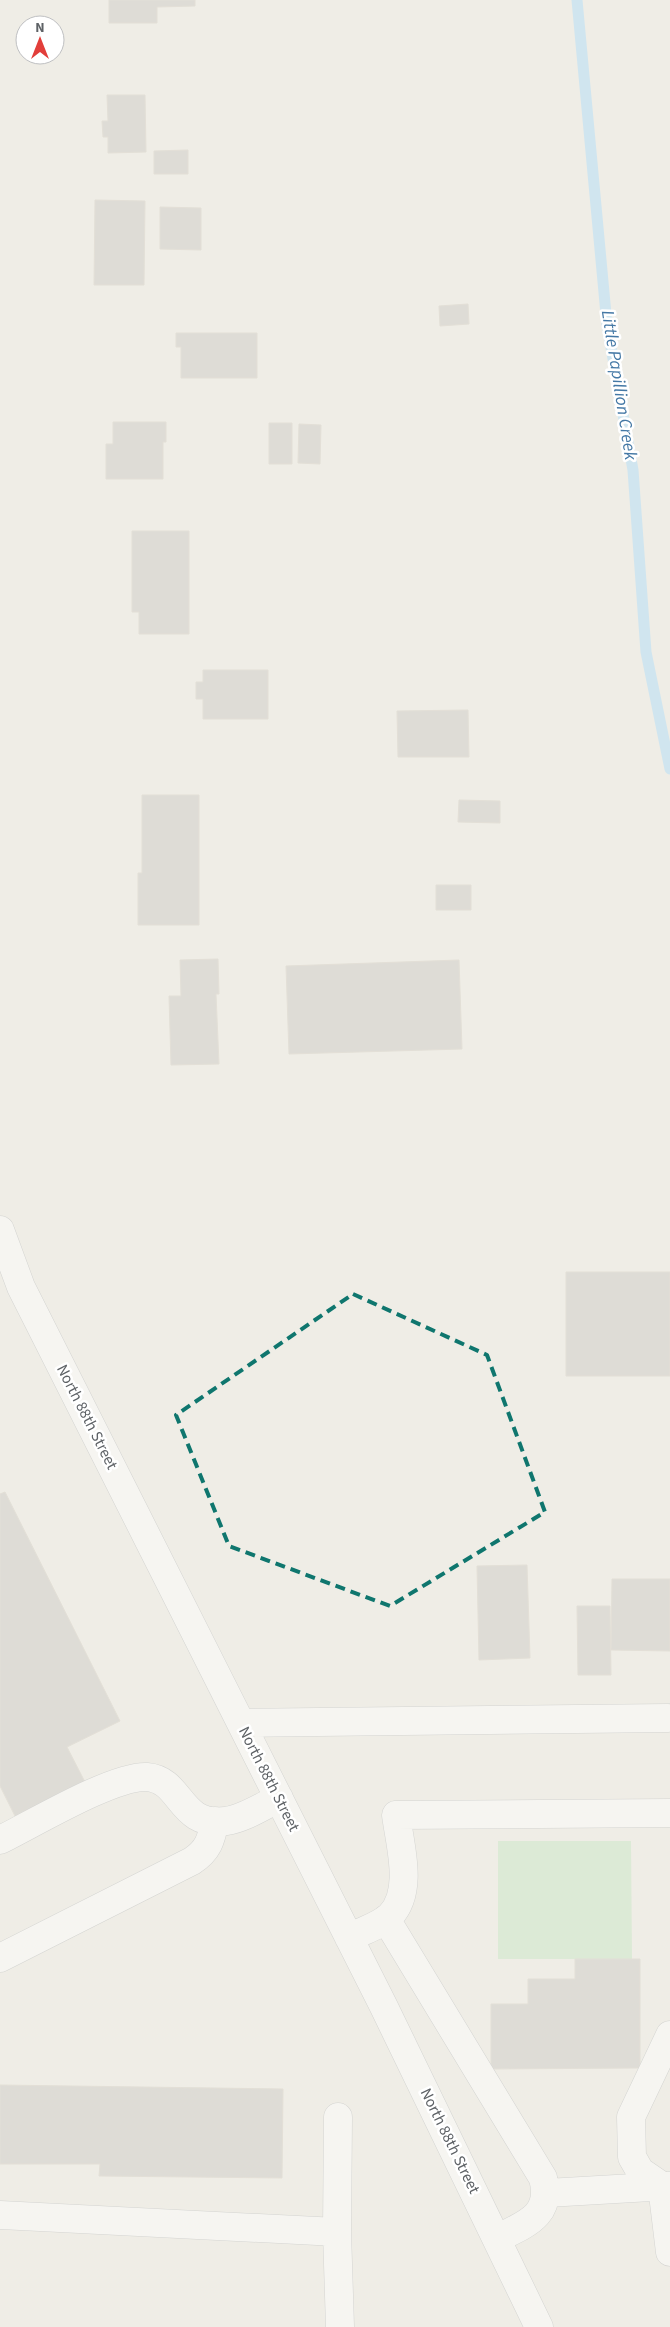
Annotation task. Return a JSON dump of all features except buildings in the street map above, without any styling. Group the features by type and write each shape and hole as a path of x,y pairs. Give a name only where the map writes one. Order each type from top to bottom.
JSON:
{"street":[{"name":"North 88th Street","path":"0,1230 21,1287 349,1938 498,2238 539,2327"},
{"path":"241,1723 668,1718"},
{"path":"0,1840 101,1790 136,1777 161,1781 195,1816 204,1820 231,1820 279,1798"},
{"path":"349,1938 386,1919 400,1902 403,1877 396,1815 670,1813"},
{"path":"0,1958 203,1854 210,1844 215,1821"},
{"path":"386,1919 543,2178 547,2193 542,2208 531,2222 498,2238"},
{"path":"666,2186 640,2171 632,2157 631,2117 670,2035"},
{"path":"338,2117 337,2232 340,2327"},
{"path":"547,2193 666,2186"},
{"path":"666,2186 670,2252"},
{"path":"0,2215 337,2232"}],"highlighted area":[{"path":"353,1294 487,1355 545,1512 390,1606 229,1546 176,1415"}],"green space":[{"path":"498,1841 631,1841 632,1959 498,1959"}],"waterway":[{"name":"Little Papillion Creek","path":"577,0 607,325 633,470 646,652 670,769"}]}
